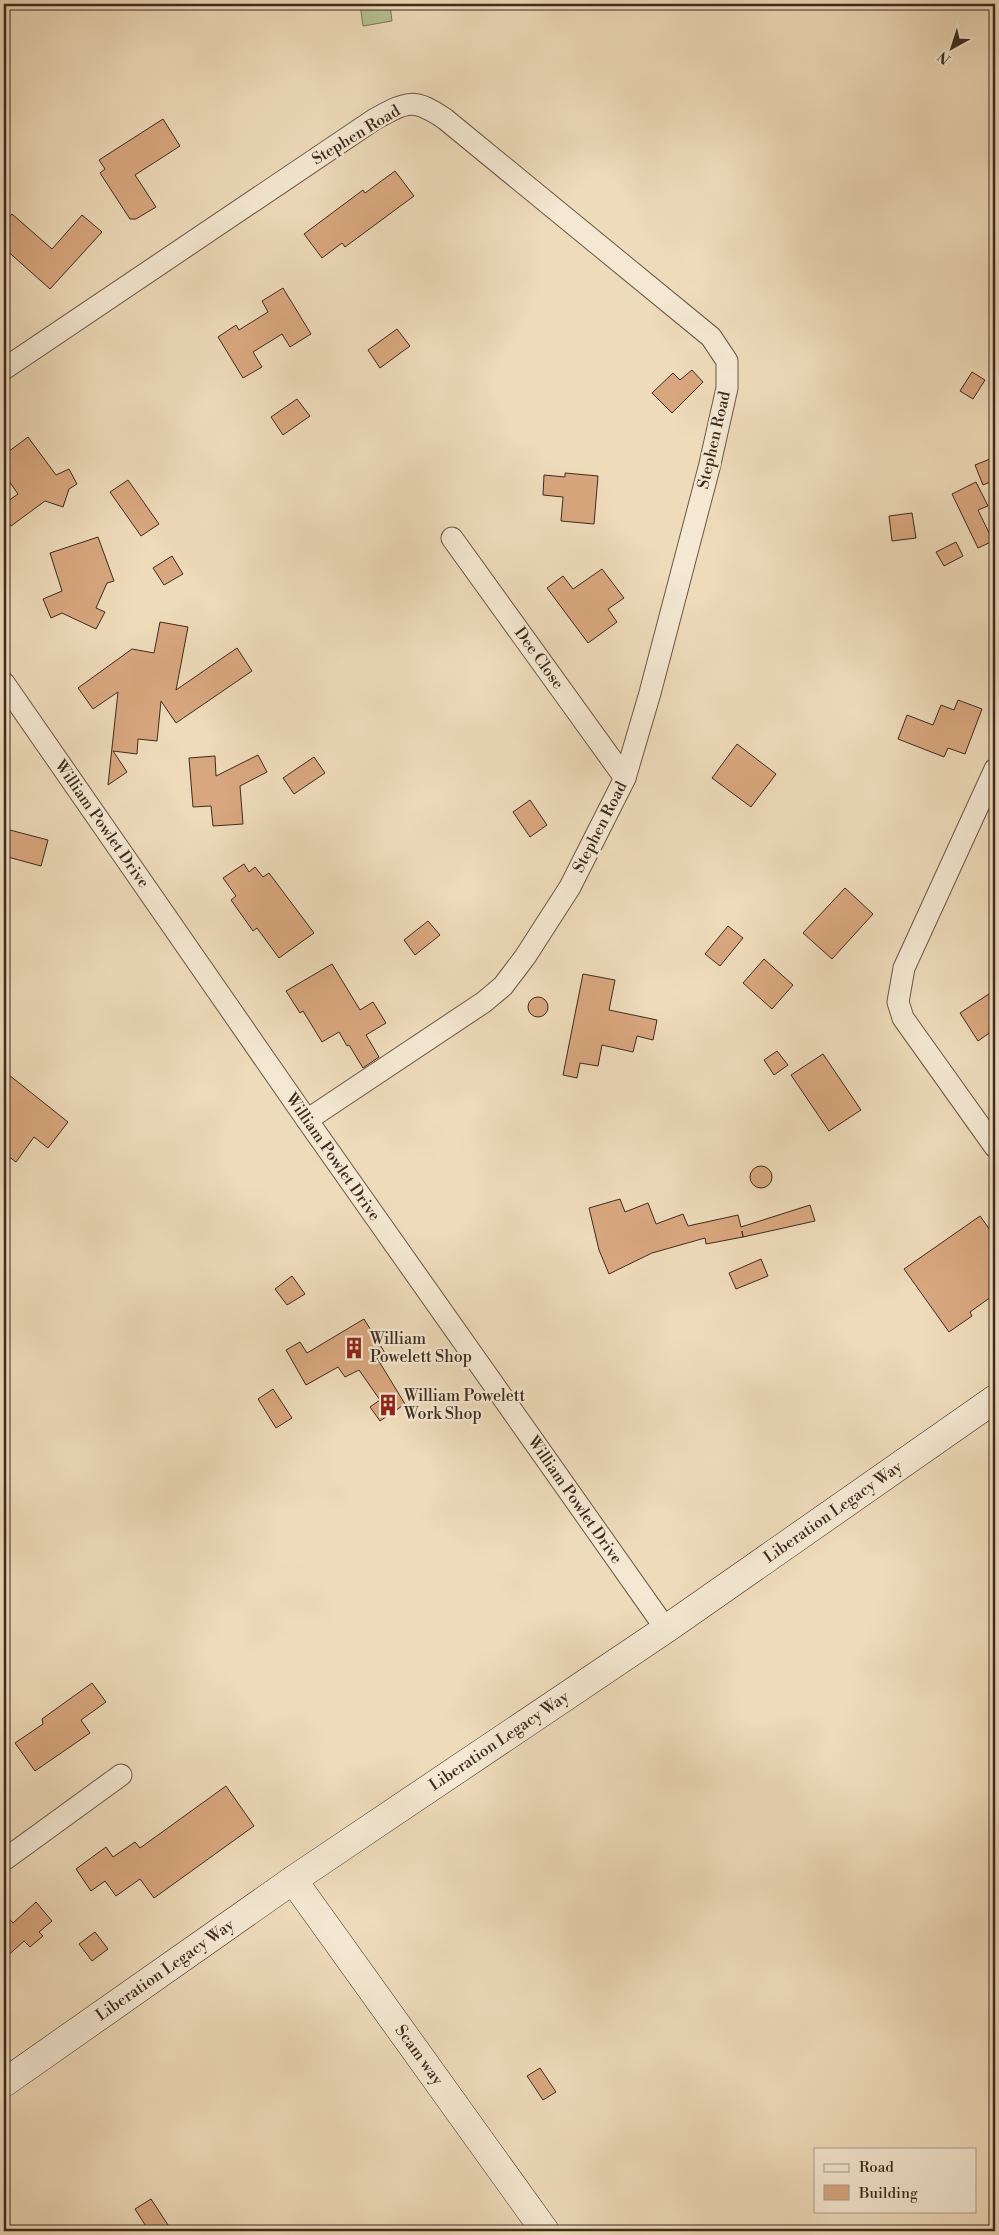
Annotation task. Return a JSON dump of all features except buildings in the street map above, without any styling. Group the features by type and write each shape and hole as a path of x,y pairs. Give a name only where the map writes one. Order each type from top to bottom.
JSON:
{"main road":[{"name":"Liberation Legacy Way","path":"4,2083 293,1880 666,1629 995,1399"},
{"name":"Scam way","path":"293,1880 545,2231"}],"street":[{"name":"Stephen Road","path":"4,369 375,119 406,104 417,104 429,108 445,119 711,337 727,361 727,388 717,435 650,693 625,778 570,887 525,957 503,986 484,1002 308,1120"},
{"name":"Dee Close","path":"452,538 625,778"},
{"name":"William Powlet Drive","path":"4,683 666,1629"},
{"path":"995,769 904,968 898,1002 903,1018 995,1147"},
{"path":"4,1860 121,1775"}],"green space":[{"path":"360,4 390,4 392,21 363,26"}],"place":[{"name":"William Powelett Shop","path":"354,1348"},
{"name":"William Powelett Work Shop","path":"388,1405"}]}
